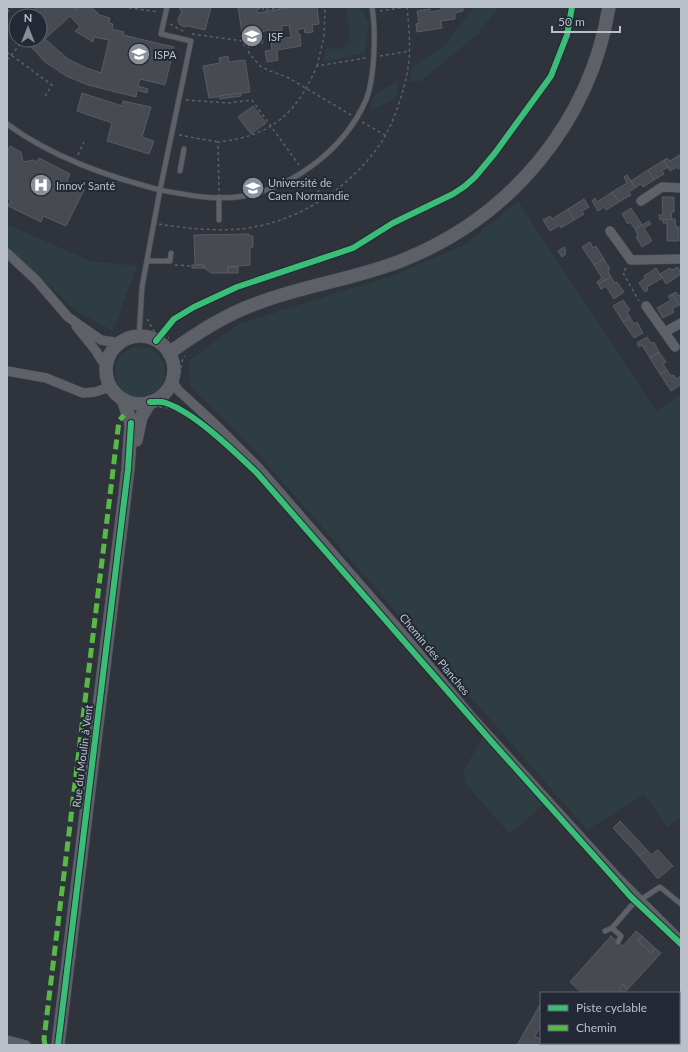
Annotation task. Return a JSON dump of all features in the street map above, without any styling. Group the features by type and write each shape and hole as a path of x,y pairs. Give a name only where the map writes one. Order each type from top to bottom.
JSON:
{"main road":[{"path":"169,353 225,318 252,306 402,260 444,242 488,212 517,187 548,151 580,100 592,72 605,29 609,7"},
{"path":"139,336 156,341 169,353 176,378 161,397 141,417 128,469 130,423 123,400 110,386 106,367 108,358 120,343 139,336"},
{"path":"123,400 139,404 152,405"},
{"name":"Rue du Moulin à Vent","path":"58,1045 128,469"}],"street":[{"path":"640,201 662,187 681,188"},
{"path":"610,231 631,260 681,259"},
{"path":"7,253 36,280 96,351 106,367"},
{"path":"646,306 676,347"},
{"path":"68,317 101,340 120,343"},
{"path":"665,332 681,322"},
{"path":"7,371 46,378 83,393 95,392 110,386"},
{"name":"Chemin des Planches","path":"176,378 178,390 257,466 472,716 640,901 681,941"},
{"path":"7,1040 26,1045"}],"lane":[{"path":"139,336 142,287 171,133 191,41 161,34 167,7"},
{"path":"7,124 21,135 75,162 115,178 160,190 187,195 219,197 244,196 281,184 304,172 331,150 356,118 366,99 372,78 374,57 372,10"},
{"path":"180,171 184,149"},
{"path":"219,197 219,220"},
{"path":"147,261 170,261 171,253"},
{"path":"605,931 612,928 631,906 660,887 681,904"},
{"path":"612,928 621,936 618,942"}],"path":[{"path":"7,12 13,7"},
{"path":"263,7 263,10 285,7"},
{"path":"171,133 218,142 241,140 271,127 290,111 307,89 317,66 324,36 325,7"},
{"path":"372,10 408,7"},
{"path":"191,41 192,34 243,41"},
{"path":"248,45 249,53 260,66 287,77 385,135"},
{"path":"7,60 17,48"},
{"path":"317,66 410,51"},
{"path":"7,52 10,56 52,85 44,98"},
{"path":"179,98 203,102 229,103 252,100 324,199"},
{"path":"75,162 84,142"},
{"path":"218,142 219,197"},
{"path":"631,260 623,273 640,302 646,306"},
{"path":"176,378 183,358 188,353"},
{"path":"152,405 165,402 188,416"},
{"path":"152,405 171,408 181,414"}],"shaded area":[{"path":"346,7 360,7 369,22 365,53 322,62 326,48 340,49 350,42"},
{"path":"474,7 498,7 478,34 421,81 410,82 412,67 444,46"},
{"path":"399,81 396,98 371,111 372,98 385,88"},
{"path":"518,201 657,412 681,393 681,820 679,819 667,827 644,794 587,830 260,456 191,387 188,361 239,324 394,275 466,244"},
{"path":"7,224 91,261 137,266 113,331 79,313 7,248"},
{"path":"135,347 145,347 158,354 165,367 165,377 158,390 145,397 135,397 126,393 119,386 115,377 115,367 119,358 126,351"},
{"path":"484,736 543,805 510,834 466,784 463,771"}],"building":[{"name":"ISPA","path":"37,7 77,7 75,10 79,7 91,7 100,15 110,18 109,23 113,24 112,29 124,32 123,35 174,47 165,85 140,79 138,86 148,89 147,93 137,90 136,97 88,85 66,76 45,62 32,48 48,48 48,42 68,59 101,73 109,40 94,37 93,42 75,31 80,27 70,16 48,36 48,8 36,8"},
{"path":"211,7 205,30 188,26 184,27 179,24 178,19 182,11 180,8"},
{"name":"ISF","path":"238,7 260,7 260,9 257,9 258,13 292,7 320,7 317,8 319,24 312,25 313,32 305,33 304,28 297,30 298,34 300,34 301,46 277,50 278,60 267,62 265,51 272,50 269,30 261,32 263,43 244,46","holes":["289,25 291,37 276,40 274,31 282,30 282,26"]},
{"path":"442,7 463,7 463,11 455,13 455,19 441,21 442,28 417,32 416,24 419,23 417,11 430,9 430,12 441,10"},
{"path":"228,56 229,62 245,60 250,92 209,98 203,66 220,63 219,58"},
{"path":"82,93 122,106 123,101 151,107 142,137 154,141 149,154 107,141 112,123 77,111"},
{"path":"240,93 241,96 220,99 219,96"},
{"path":"253,106 266,123 251,134 238,117"},
{"name":"Innov' Santé","path":"10,146 21,152 23,162 33,160 37,162 39,158 70,174 67,181 84,190 66,226 43,216 41,222 8,206 11,200 7,198 7,152"},
{"path":"681,154 681,167 678,169 677,167 670,171 664,160 667,158 670,161"},
{"path":"664,160 668,167 662,171 664,174 654,180 648,170"},
{"path":"648,170 654,180 643,187 641,184 635,188 631,181"},
{"path":"627,175 635,188 629,192 631,195 619,202 612,192 627,183 624,177"},
{"path":"612,192 619,202 606,210 604,207 598,211 592,201 595,198 597,202"},
{"path":"662,197 674,197 674,212 671,212 672,219 660,220 659,215 663,215"},
{"path":"584,199 589,207 582,211 584,214 574,220 568,209"},
{"path":"631,208 642,225 635,229 630,222 628,224 622,214"},
{"path":"568,209 574,220 561,228 560,225 550,231 543,220 550,216 552,219"},
{"path":"675,219 676,227 679,227 679,241 667,241 667,223 663,223 663,220"},
{"path":"649,221 651,224 644,228 652,241 642,247 636,237 638,235 635,229"},
{"path":"249,234 249,236 253,236 253,247 250,248 250,265 228,267 228,273 211,273 204,268 204,265 195,265 194,235"},
{"path":"590,242 593,248 596,246 604,259 594,265 582,247"},
{"path":"564,247 566,251 564,252 566,254 562,257 558,251"},
{"path":"604,259 610,269 608,271 611,277 598,284 597,282 602,278 594,265"},
{"path":"192,265 204,265 204,268 192,268"},
{"path":"228,267 238,267 238,273 228,273"},
{"path":"678,267 681,274 666,284 660,274 670,268 672,270"},
{"path":"656,268 662,278 647,287 648,290 645,292 639,283 645,278 644,276"},
{"path":"611,277 615,283 617,282 624,292 614,299 606,286 601,289 598,284"},
{"path":"676,292 678,296 681,294 681,303 679,305 672,294"},
{"path":"672,294 679,305 672,309 674,312 663,318 657,308 671,300 668,296"},
{"path":"623,300 630,310 627,312 630,317 623,322 613,306"},
{"path":"630,317 634,324 637,322 643,333 634,338 623,322"},
{"path":"647,337 651,343 654,342 659,352 650,358 642,345 639,347 637,343"},
{"path":"659,352 666,362 663,364 667,370 660,374 650,358"},
{"path":"667,370 671,376 674,375 676,379 681,376 680,385 671,391 660,374"},
{"path":"620,821 647,850 639,856 613,828"},
{"path":"647,850 651,855 658,850 673,866 657,878 639,856"},
{"path":"636,931 642,936 638,941 651,953 655,948 661,953 628,989 623,984 619,989 622,992 581,992 570,982 611,936 623,946"},
{"path":"642,936 655,948 651,953 638,941"},
{"path":"623,984 628,989 623,992 619,989"},
{"path":"540,1005 540,1028 535,1036 540,1039 540,1044 549,1045 531,1045 527,1043 526,1045 517,1045"},
{"path":"586,1044 610,1044 609,1045"}],"marked path":[{"path":"45,1045 44,1039 119,421 124,415"}],"cycle path":[{"path":"156,341 174,319 194,307 237,287 353,248 393,223 453,194 465,186 475,177 495,153 551,76 567,35 572,7"},
{"path":"150,402 166,403 189,415 214,434 257,473 492,742 631,897 681,944"},
{"path":"58,1045 128,469 131,423"}],"place":[{"name":"ISF","path":"252,36"},
{"name":"ISPA","path":"139,54"},
{"name":"Innov' Santé","path":"41,185"},
{"name":"Université de Caen Normandie","path":"253,188"}]}
